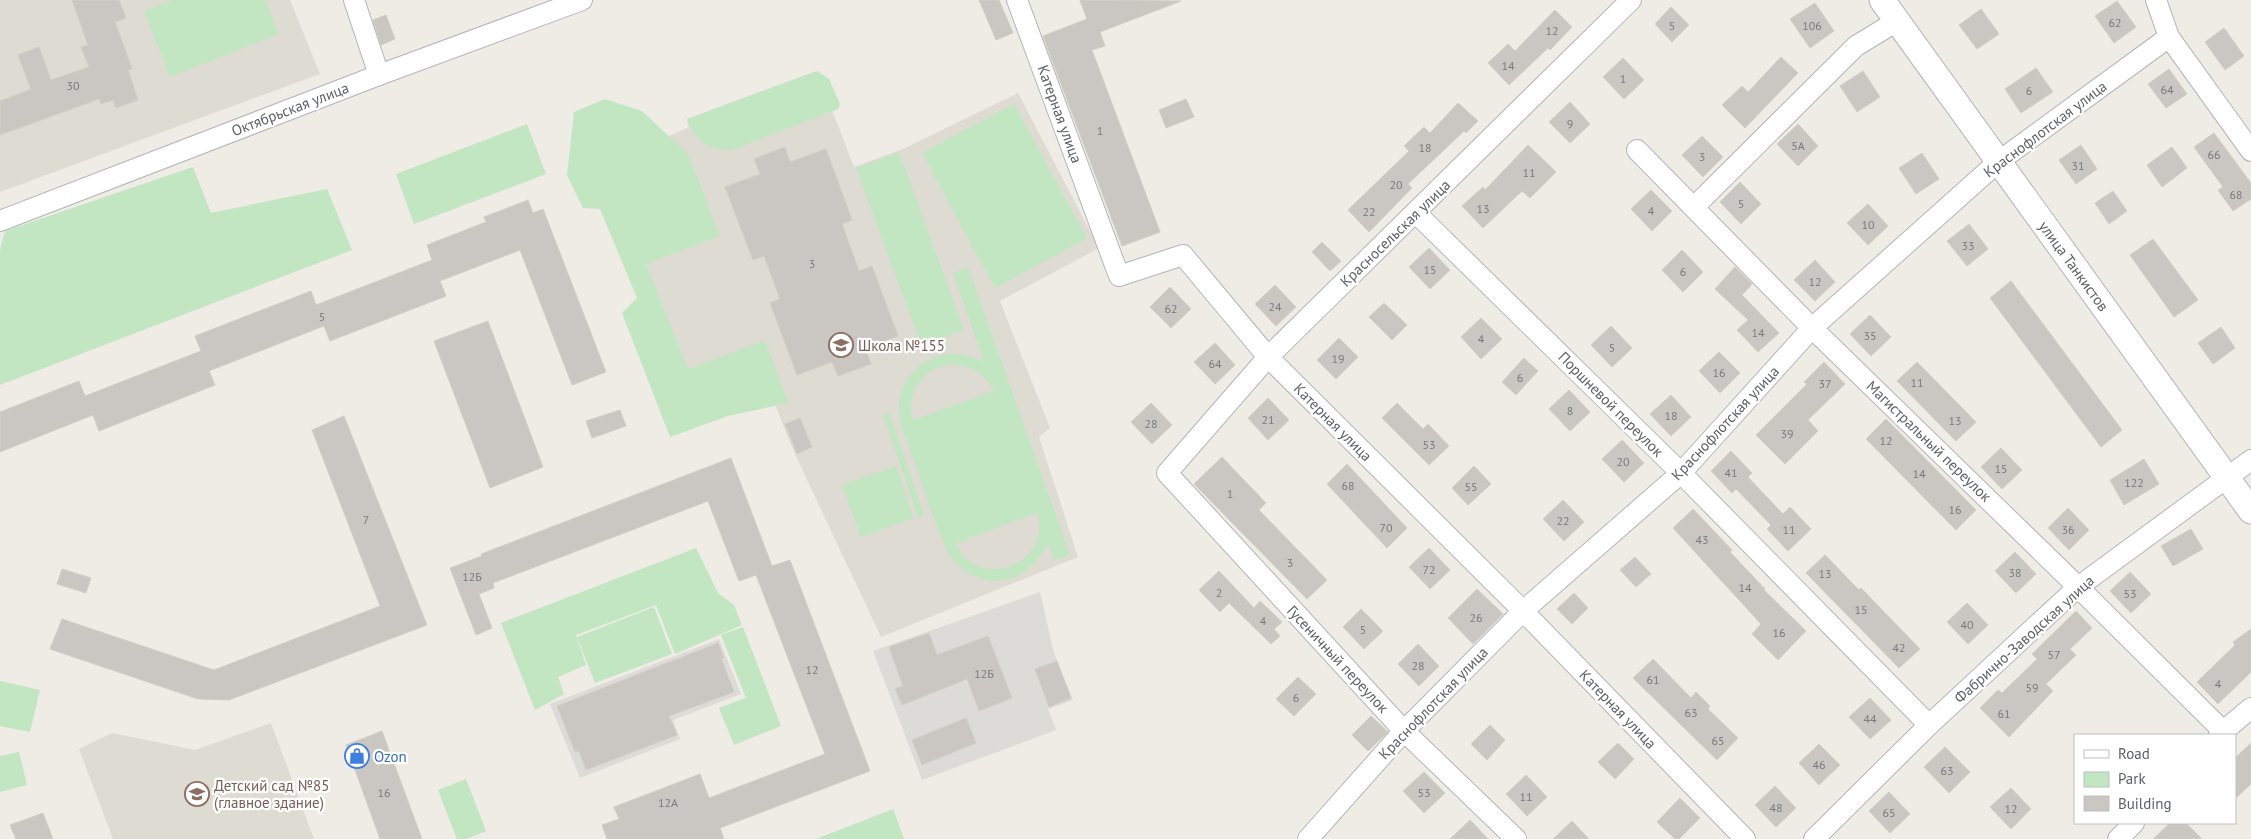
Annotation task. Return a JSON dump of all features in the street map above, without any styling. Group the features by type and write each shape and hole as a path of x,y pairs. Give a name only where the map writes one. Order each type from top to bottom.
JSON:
{"street":[{"path":"354,0 379,75"},
{"name":"Октябрьская улица","path":"0,221 379,75 582,0"},
{"name":"Катерная улица","path":"1017,0 1119,276 1183,255 1268,357 1522,611 1744,839"},
{"name":"Красносельская улица","path":"1167,473 1268,357 1631,0"},
{"name":"улица Танкистов","path":"1882,0 2251,511"},
{"path":"2156,0 2169,37 2251,151"},
{"path":"1694,207 1856,46 1896,21"},
{"name":"Краснофлотская улица","path":"1308,839 1404,731 1522,611 1681,473 1812,328 1998,162 2169,37"},
{"name":"Магистральный переулок","path":"1637,150 1812,328 2078,587 2221,733"},
{"name":"Поршневой переулок","path":"1416,213 1681,473 1929,725"},
{"name":"Фабрично-Заводская улица","path":"1814,839 1929,725 2078,587 2251,460"},
{"name":"Гусеничный переулок","path":"1167,473 1404,731 1516,839"},
{"path":"2221,733 2251,708"},
{"path":"2118,839 2133,824"}],"shaded area":[{"path":"0,0 290,0 320,74 0,192"},
{"name":"Школа №155","path":"817,71 854,167 903,149 1018,93 1099,248 1000,301 1050,428 1039,437 1078,557 881,637 794,452 760,367 685,393 593,171 689,127 687,119"},
{"path":"1040,592 1054,653 1073,700 1048,709 1056,730 922,780 873,651"},
{"path":"719,639 741,694 673,720 680,739 580,778 550,704"},
{"name":"Детский сад №85 (главное здание)","path":"271,723 314,839 113,839 79,749 112,733 195,750"}],"green space":[{"path":"172,0 265,0 279,34 170,77 144,11"},
{"path":"817,71 829,79 840,104 838,109 735,149 727,150 719,150 705,144 694,134 690,127 687,119"},
{"path":"605,99 642,111 688,154 720,236 646,264 688,369 765,340 788,403 728,416 670,437 622,313 637,298 600,209 583,208 567,175 574,112"},
{"path":"1014,104 1087,238 995,288 922,153"},
{"path":"527,124 546,174 414,224 396,174"},
{"path":"899,152 964,330 921,345 856,168"},
{"path":"193,167 211,213 327,189 352,250 0,385 0,250 5,231"},
{"path":"968,267 1070,555 1054,560 1048,543 1039,558 1027,569 1015,577 1001,580 986,580 972,575 959,566 948,552 905,438 899,415 903,387 915,370 927,361 941,355 956,354 970,356 984,362 953,273","holes":["953,364 977,372 987,380 994,391 913,420 912,399 919,382 934,370","1037,513 1039,531 1034,547 1024,559 1010,566 995,569 980,567 966,558 956,543"]},
{"path":"889,413 924,514 918,517 883,415"},
{"path":"896,466 914,518 861,537 842,485"},
{"path":"696,548 718,593 734,605 742,625 675,654 656,605 576,635 586,665 558,677 564,694 535,710 501,623"},
{"path":"654,607 672,654 595,683 577,637"},
{"path":"743,627 781,726 734,745 719,708 746,698 721,635"},
{"path":"0,681 40,690 30,732 0,726"},
{"path":"19,752 27,785 0,792 0,756"},
{"path":"466,779 486,831 466,839 457,839 438,790"},
{"path":"893,809 904,839 816,839"}],"building":[{"path":"72,0 119,0 126,18 115,22 132,69 128,70 138,100 116,108 113,100 101,104 99,99 0,135 0,101 31,89 18,55 39,47 51,80 89,67 81,47 88,45"},
{"path":"979,0 999,0 1013,33 996,40"},
{"path":"1080,0 1181,1 1100,32 1105,46 1092,50 1160,232 1122,246 1043,36 1087,19"},
{"path":"2117,1 2136,27 2114,43 2095,16"},
{"path":"1815,3 1834,31 1810,48 1790,19"},
{"path":"1671,7 1689,25 1672,42 1655,24"},
{"path":"1981,9 1999,34 1977,49 1959,25"},
{"path":"1555,10 1572,27 1550,50 1548,48 1509,85 1488,63 1508,44 1515,51"},
{"path":"386,15 395,39 381,45 373,20"},
{"path":"2224,28 2244,56 2225,70 2205,42"},
{"path":"1781,57 1798,73 1745,128 1722,105 1742,86 1748,92"},
{"path":"1623,58 1644,80 1624,99 1603,77"},
{"path":"2036,68 2053,92 2021,113 2005,89"},
{"path":"2169,69 2187,94 2166,108 2148,84"},
{"path":"1863,71 1880,97 1857,112 1840,86"},
{"path":"1186,99 1194,117 1166,128 1159,110"},
{"path":"1570,102 1590,124 1570,143 1549,122"},
{"path":"1458,103 1478,121 1466,133 1464,131 1408,184 1412,188 1369,232 1348,210 1409,151 1404,146 1424,127 1430,133"},
{"path":"1798,124 1818,146 1798,166 1777,144"},
{"path":"2214,133 2251,183 2251,199 2233,211 2218,190 2223,187 2194,147"},
{"path":"1702,136 1723,157 1703,177 1682,155"},
{"path":"1528,145 1556,172 1530,198 1522,191 1483,228 1462,206 1483,187 1485,190"},
{"path":"2081,145 2097,169 2076,184 2059,160"},
{"path":"785,147 790,162 826,149 852,220 842,224 859,271 872,266 898,336 865,348 871,364 838,376 832,362 797,375 770,303 780,299 764,256 753,260 725,187 760,174 754,159"},
{"path":"2172,147 2187,168 2162,187 2147,165"},
{"path":"1922,153 1939,179 1916,194 1899,168"},
{"path":"1740,182 1761,204 1741,224 1720,202"},
{"path":"1651,190 1672,211 1652,231 1631,209"},
{"path":"2113,191 2127,211 2109,224 2095,203"},
{"path":"528,200 533,213 543,209 606,372 572,385 520,250 440,281 446,296 330,341 324,326 209,371 215,385 99,431 93,415 0,452 0,412 79,381 85,396 201,351 195,336 311,291 316,305 432,260 427,245 486,222 484,217"},
{"path":"1868,204 1888,226 1868,245 1847,223"},
{"path":"1969,224 1988,249 1967,266 1947,241"},
{"path":"2153,239 2198,300 2174,317 2130,255"},
{"path":"1322,242 1341,261 1330,271 1312,252"},
{"path":"1429,248 1450,270 1430,289 1409,267"},
{"path":"1682,250 1703,272 1683,292 1662,270"},
{"path":"1815,260 1835,282 1815,301 1794,280"},
{"path":"1735,267 1752,284 1742,295 1779,333 1758,352 1737,330 1748,320 1715,289"},
{"path":"2011,281 2122,430 2101,447 1990,298"},
{"path":"1275,285 1296,307 1276,326 1255,304"},
{"path":"1170,287 1191,309 1171,328 1150,307"},
{"path":"1384,303 1407,325 1392,340 1369,317"},
{"path":"1870,315 1891,337 1871,356 1850,334"},
{"path":"1481,318 1502,339 1481,359 1461,337"},
{"path":"488,321 543,467 490,488 434,341"},
{"path":"1611,326 1632,348 1612,367 1591,345"},
{"path":"2221,327 2235,348 2213,364 2198,343"},
{"path":"1339,338 1358,357 1336,379 1317,360"},
{"path":"1215,343 1235,365 1215,384 1194,362"},
{"path":"1719,352 1740,373 1720,393 1699,371"},
{"path":"1524,358 1538,371 1516,395 1502,382"},
{"path":"1824,362 1845,384 1808,420 1818,431 1785,464 1756,435 1807,384 1804,382"},
{"path":"1917,362 1976,422 1956,441 1897,381"},
{"path":"1569,390 1590,412 1570,431 1549,409"},
{"path":"1671,395 1691,417 1671,436 1650,414"},
{"path":"1268,398 1289,420 1268,440 1248,418"},
{"path":"1151,403 1172,425 1152,444 1131,422"},
{"path":"1397,403 1423,429 1428,424 1449,446 1429,465 1382,418"},
{"path":"620,410 626,426 592,438 586,421"},
{"path":"344,416 427,625 229,700 198,699 50,649 62,619 214,670 380,606 312,430"},
{"path":"800,418 812,447 797,454 785,424"},
{"path":"1886,419 1976,510 1956,530 1866,439"},
{"path":"1622,440 1644,463 1624,482 1602,459"},
{"path":"2001,448 2022,470 2002,489 1981,467"},
{"path":"1731,451 1752,473 1748,477 1783,514 1790,507 1811,529 1788,551 1767,529 1771,525 1736,489 1732,493 1711,471"},
{"path":"1222,457 1266,503 1259,510 1327,580 1307,599 1194,484"},
{"path":"731,458 772,566 790,560 870,771 720,828 724,839 607,839 602,825 619,819 614,807 700,774 709,798 825,754 756,575 739,581 708,501 493,583 494,588 479,594 492,628 476,635 450,568 482,556 481,554"},
{"path":"2144,459 2159,484 2124,505 2110,480"},
{"path":"1347,464 1407,528 1387,548 1327,484"},
{"path":"1474,466 1491,484 1468,505 1452,488"},
{"path":"1563,500 1584,522 1564,541 1543,519"},
{"path":"2068,508 2089,530 2069,550 2048,528"},
{"path":"1693,509 1732,550 1730,552 1764,590 1806,631 1778,660 1752,634 1761,624 1673,528"},
{"path":"2191,529 2203,549 2173,566 2161,546"},
{"path":"1429,548 1450,570 1430,589 1409,567"},
{"path":"2015,552 2036,574 2016,593 1995,571"},
{"path":"1825,555 1859,590 1861,588 1920,649 1899,668 1806,573"},
{"path":"1635,557 1651,574 1636,587 1620,570"},
{"path":"62,569 91,578 86,593 57,584"},
{"path":"1219,571 1254,608 1260,601 1282,622 1274,629 1280,636 1271,644 1229,603 1220,612 1199,590"},
{"path":"2130,572 2151,594 2131,613 2110,591"},
{"path":"1477,589 1503,614 1473,644 1448,618"},
{"path":"1574,593 1588,608 1572,624 1557,609"},
{"path":"1967,603 1988,625 1968,644 1947,622"},
{"path":"1361,609 1383,631 1364,649 1343,627"},
{"path":"2076,611 2092,628 2070,649 2076,655 2046,684 2053,691 2009,737 1980,708 1998,690 2002,693 2037,659 2032,654"},
{"path":"2251,629 2251,672 2218,704 2197,682 2235,645 2233,642"},
{"path":"929,633 937,655 988,636 1012,698 979,711 967,679 902,705 895,689 903,686 889,647"},
{"path":"718,643 724,658 721,658 734,692 669,716 677,735 586,770 579,751 575,752 557,706"},
{"path":"1418,644 1439,666 1419,686 1398,664"},
{"path":"1653,659 1691,698 1696,692 1710,706 1708,709 1738,738 1717,760 1633,678"},
{"path":"1057,661 1071,698 1049,707 1035,669"},
{"path":"1298,677 1316,694 1294,716 1276,699"},
{"path":"1870,698 1891,720 1870,739 1849,717"},
{"path":"1371,716 1388,732 1368,751 1352,735"},
{"path":"966,718 976,743 922,765 912,740"},
{"path":"1490,725 1505,740 1487,760 1471,744"},
{"path":"382,731 422,839 380,839 346,745"},
{"path":"1618,743 1634,759 1615,779 1598,762"},
{"path":"2251,743 2251,784 2236,798 2236,757"},
{"path":"1819,744 1840,765 1819,785 1799,763"},
{"path":"1945,747 1970,772 1949,793 1924,767"},
{"path":"1424,772 1445,793 1424,813 1403,791"},
{"path":"1526,775 1547,797 1527,816 1506,794"},
{"path":"1775,786 1796,808 1776,827 1755,805"},
{"path":"2011,788 2031,809 2011,829 1990,807"},
{"path":"1889,792 1910,814 1890,833 1869,811"},
{"path":"1680,798 1700,818 1679,839 1675,839 1657,822"},
{"path":"43,813 53,839 16,839 10,825"},
{"path":"1470,820 1488,839 1450,839"},
{"path":"1572,821 1589,839 1553,839"},
{"path":"2169,824 2187,824 2202,839 2153,839"}],"place":[{"name":"Школа №155","path":"841,345"},
{"name":"Ozon","path":"357,756"},
{"name":"Детский сад №85 (главное здание)","path":"197,794"}]}
